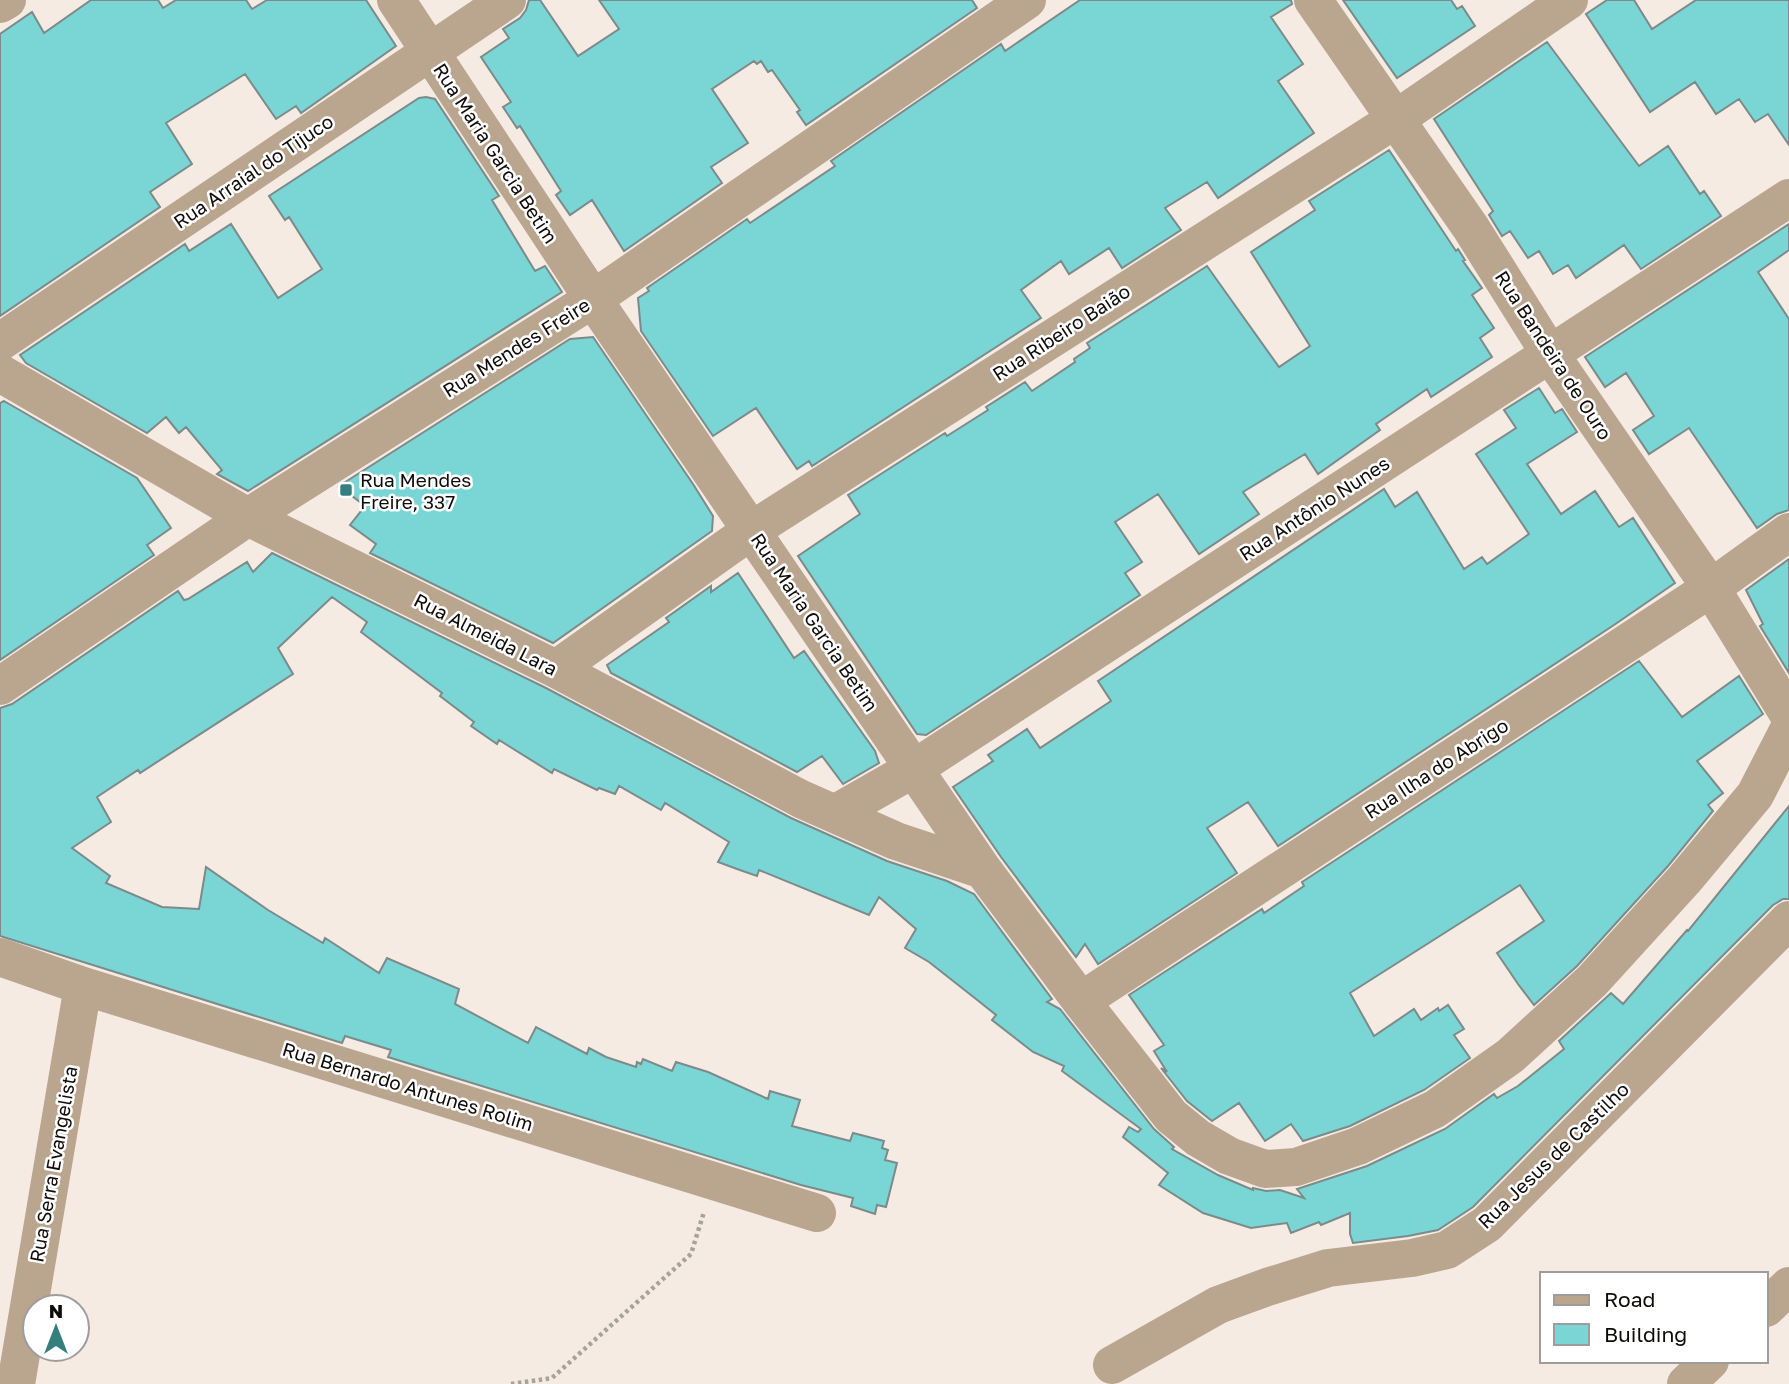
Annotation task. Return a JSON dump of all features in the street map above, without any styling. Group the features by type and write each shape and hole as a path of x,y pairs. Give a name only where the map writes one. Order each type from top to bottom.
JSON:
{"street":[{"path":"0,4 7,0"},
{"name":"Rua Maria Garcia Betim","path":"396,0 593,299 984,870 1171,1116 1198,1138 1229,1156 1265,1169 1296,1167 1358,1146 1435,1109 1510,1056 1592,981 1684,880 1755,795 1789,729"},
{"name":"Rua Arraial do Tijuco","path":"0,342 507,0"},
{"name":"Rua Mendes Freire","path":"0,686 248,517 593,299 1027,0"},
{"name":"Rua Bandeira de Ouro","path":"1312,0 1471,228 1550,354 1711,588 1789,715"},
{"name":"Rua Ribeiro Baião","path":"556,669 752,530 1396,119 1569,0"},
{"name":"Rua Antônio Nunes","path":"836,813 915,768 1789,198"},
{"name":"Rua Almeida Lara","path":"0,373 248,517 556,669 801,799 896,841 984,870"},
{"name":"Rua Ilha do Abrigo","path":"1081,1001 1711,588 1789,532"},
{"name":"Rua Jesus de Castilho","path":"1112,1364 1218,1305 1328,1268 1412,1258 1447,1250 1487,1224 1789,920"},
{"name":"Rua Bernardo Antunes Rolim","path":"0,957 83,986 817,1213"},
{"name":"Rua Serra Evangelista","path":"16,1384 83,986"},
{"path":"1768,1306 1789,1286"},
{"path":"1686,1384 1708,1363"}],"path":[{"path":"511,1384 552,1378 691,1254 713,1180"}],"building":[{"path":"91,0 158,0 163,8 176,0 246,0 252,9 267,0 366,0 396,46 301,113 296,106 276,119 245,74 166,123 192,164 150,192 160,207 0,316 0,34 32,12 44,33"},
{"path":"529,0 540,0 578,56 619,29 599,0 972,0 977,8 806,125 797,112 800,110 772,70 768,72 761,61 757,64 754,61 712,89 748,143 711,167 722,183 624,251 592,200 570,215 556,195 561,191 520,126 517,128 503,107 511,102 481,57 509,38 503,29 520,18"},
{"path":"1080,0 1291,0 1292,4 1271,17 1303,64 1278,81 1314,133 1218,198 1207,182 1165,208 1181,230 1122,268 1109,248 1069,274 1061,261 1021,290 1041,318 812,466 809,461 797,469 756,408 713,436 641,331 638,298 649,291 647,288 747,219 750,223 835,166 831,161 1001,44 1005,51"},
{"path":"1343,0 1451,0 1457,9 1462,6 1475,26 1397,78"},
{"path":"1607,0 1634,0 1652,29 1696,0 1789,0 1789,145 1768,114 1755,122 1739,99 1716,114 1695,82 1650,112 1586,14"},
{"path":"1547,42 1639,166 1668,146 1700,194 1704,191 1721,216 1641,269 1624,245 1576,278 1568,265 1553,274 1539,251 1528,258 1510,231 1502,236 1489,215 1493,211 1434,119"},
{"path":"419,98 435,99 499,196 492,200 535,271 545,266 562,292 248,491 217,474 222,470 186,427 179,433 166,417 147,433 26,363 20,355 185,244 189,251 231,224 278,298 322,269 289,217 285,220 269,196"},
{"path":"1389,150 1482,288 1472,295 1494,328 1480,338 1492,357 1431,397 1427,389 1376,424 1380,430 1318,474 1305,454 1243,492 1259,514 1199,554 1158,494 1115,522 1142,562 1125,573 1140,595 926,735 917,734 798,556 860,514 848,495 945,433 947,436 988,410 986,407 1025,382 1032,391 1075,362 1074,359 1090,348 1087,343 1207,266 1279,367 1310,346 1251,252 1315,210 1309,201"},
{"path":"1789,224 1789,250 1758,272 1789,319 1789,510 1777,514 1757,528 1689,428 1649,454 1633,430 1654,416 1626,373 1605,387 1585,357"},
{"path":"593,337 713,516 712,531 553,643 370,553 376,544 350,525 365,506 339,486 570,339"},
{"path":"1539,388 1555,413 1562,409 1577,432 1527,464 1561,514 1595,491 1619,527 1633,518 1675,583 1278,846 1248,802 1207,828 1237,873 1098,964 1085,944 1076,957 1001,857 953,787 993,761 988,755 1027,729 1040,748 1111,701 1098,681 1384,489 1395,507 1417,492 1464,569 1482,557 1487,564 1529,534 1476,454 1516,428 1504,410"},
{"path":"4,401 137,478 171,528 147,545 154,555 0,660 0,403"},
{"path":"272,553 546,688 791,818 887,861 947,881 974,894 1052,999 1047,1002 1060,1009 1154,1129 1174,1147 1172,1149 1218,1175 1253,1190 1280,1190 1304,1198 1297,1189 1367,1166 1445,1129 1494,1094 1497,1098 1518,1086 1564,1049 1559,1041 1611,993 1623,1004 1688,931 1789,806 1789,899 1783,899 1773,905 1473,1207 1438,1230 1353,1243 1350,1213 1291,1233 1287,1223 1251,1228 1203,1213 1159,1185 1168,1173 1123,1137 1129,1127 1138,1132 1141,1129 1062,1071 1064,1066 1033,1052 992,1020 996,1015 929,962 905,948 916,929 879,897 869,915 759,870 757,876 718,862 729,842 665,803 661,810 619,786 615,794 599,788 597,790 554,769 552,773 499,740 497,744 471,726 474,722 440,696 442,693 361,632 367,622 332,597 278,648 293,674 140,773 138,770 97,797 111,822 72,848 110,876 106,883 162,907 199,909 206,867 268,910 323,943 325,938 379,973 387,958 459,989 455,1004 528,1043 536,1027 587,1054 589,1048 636,1067 637,1062 641,1064 643,1059 672,1071 676,1062 708,1072 768,1099 770,1091 800,1100 792,1126 850,1141 853,1133 884,1141 882,1148 888,1150 885,1160 897,1163 886,1207 877,1205 875,1214 851,1206 853,1198 801,1185 388,1057 391,1050 345,1036 342,1043 0,936 0,708 12,704 178,591 184,600 188,599 247,562 253,572"},
{"path":"1789,559 1789,673 1760,626 1763,624 1746,590"},
{"path":"738,573 794,658 804,651 875,751 879,763 843,784 822,756 797,772 611,673 607,665 669,622 666,618 711,586 711,592"},
{"path":"1639,661 1682,717 1739,676 1763,714 1697,761 1723,793 1708,805 1713,811 1668,866 1577,966 1534,1005 1518,984 1497,953 1544,921 1520,885 1350,993 1374,1036 1414,1009 1421,1020 1438,1008 1439,1011 1448,1005 1464,1029 1454,1035 1470,1058 1424,1090 1350,1126 1303,1141 1291,1124 1265,1141 1239,1103 1212,1121 1187,1101 1161,1068 1167,1072 1154,1051 1164,1045 1129,995 1262,909 1264,913 1304,886 1302,882"}],"place":[{"name":"Rua Mendes Freire, 337","path":"346,490"}]}
